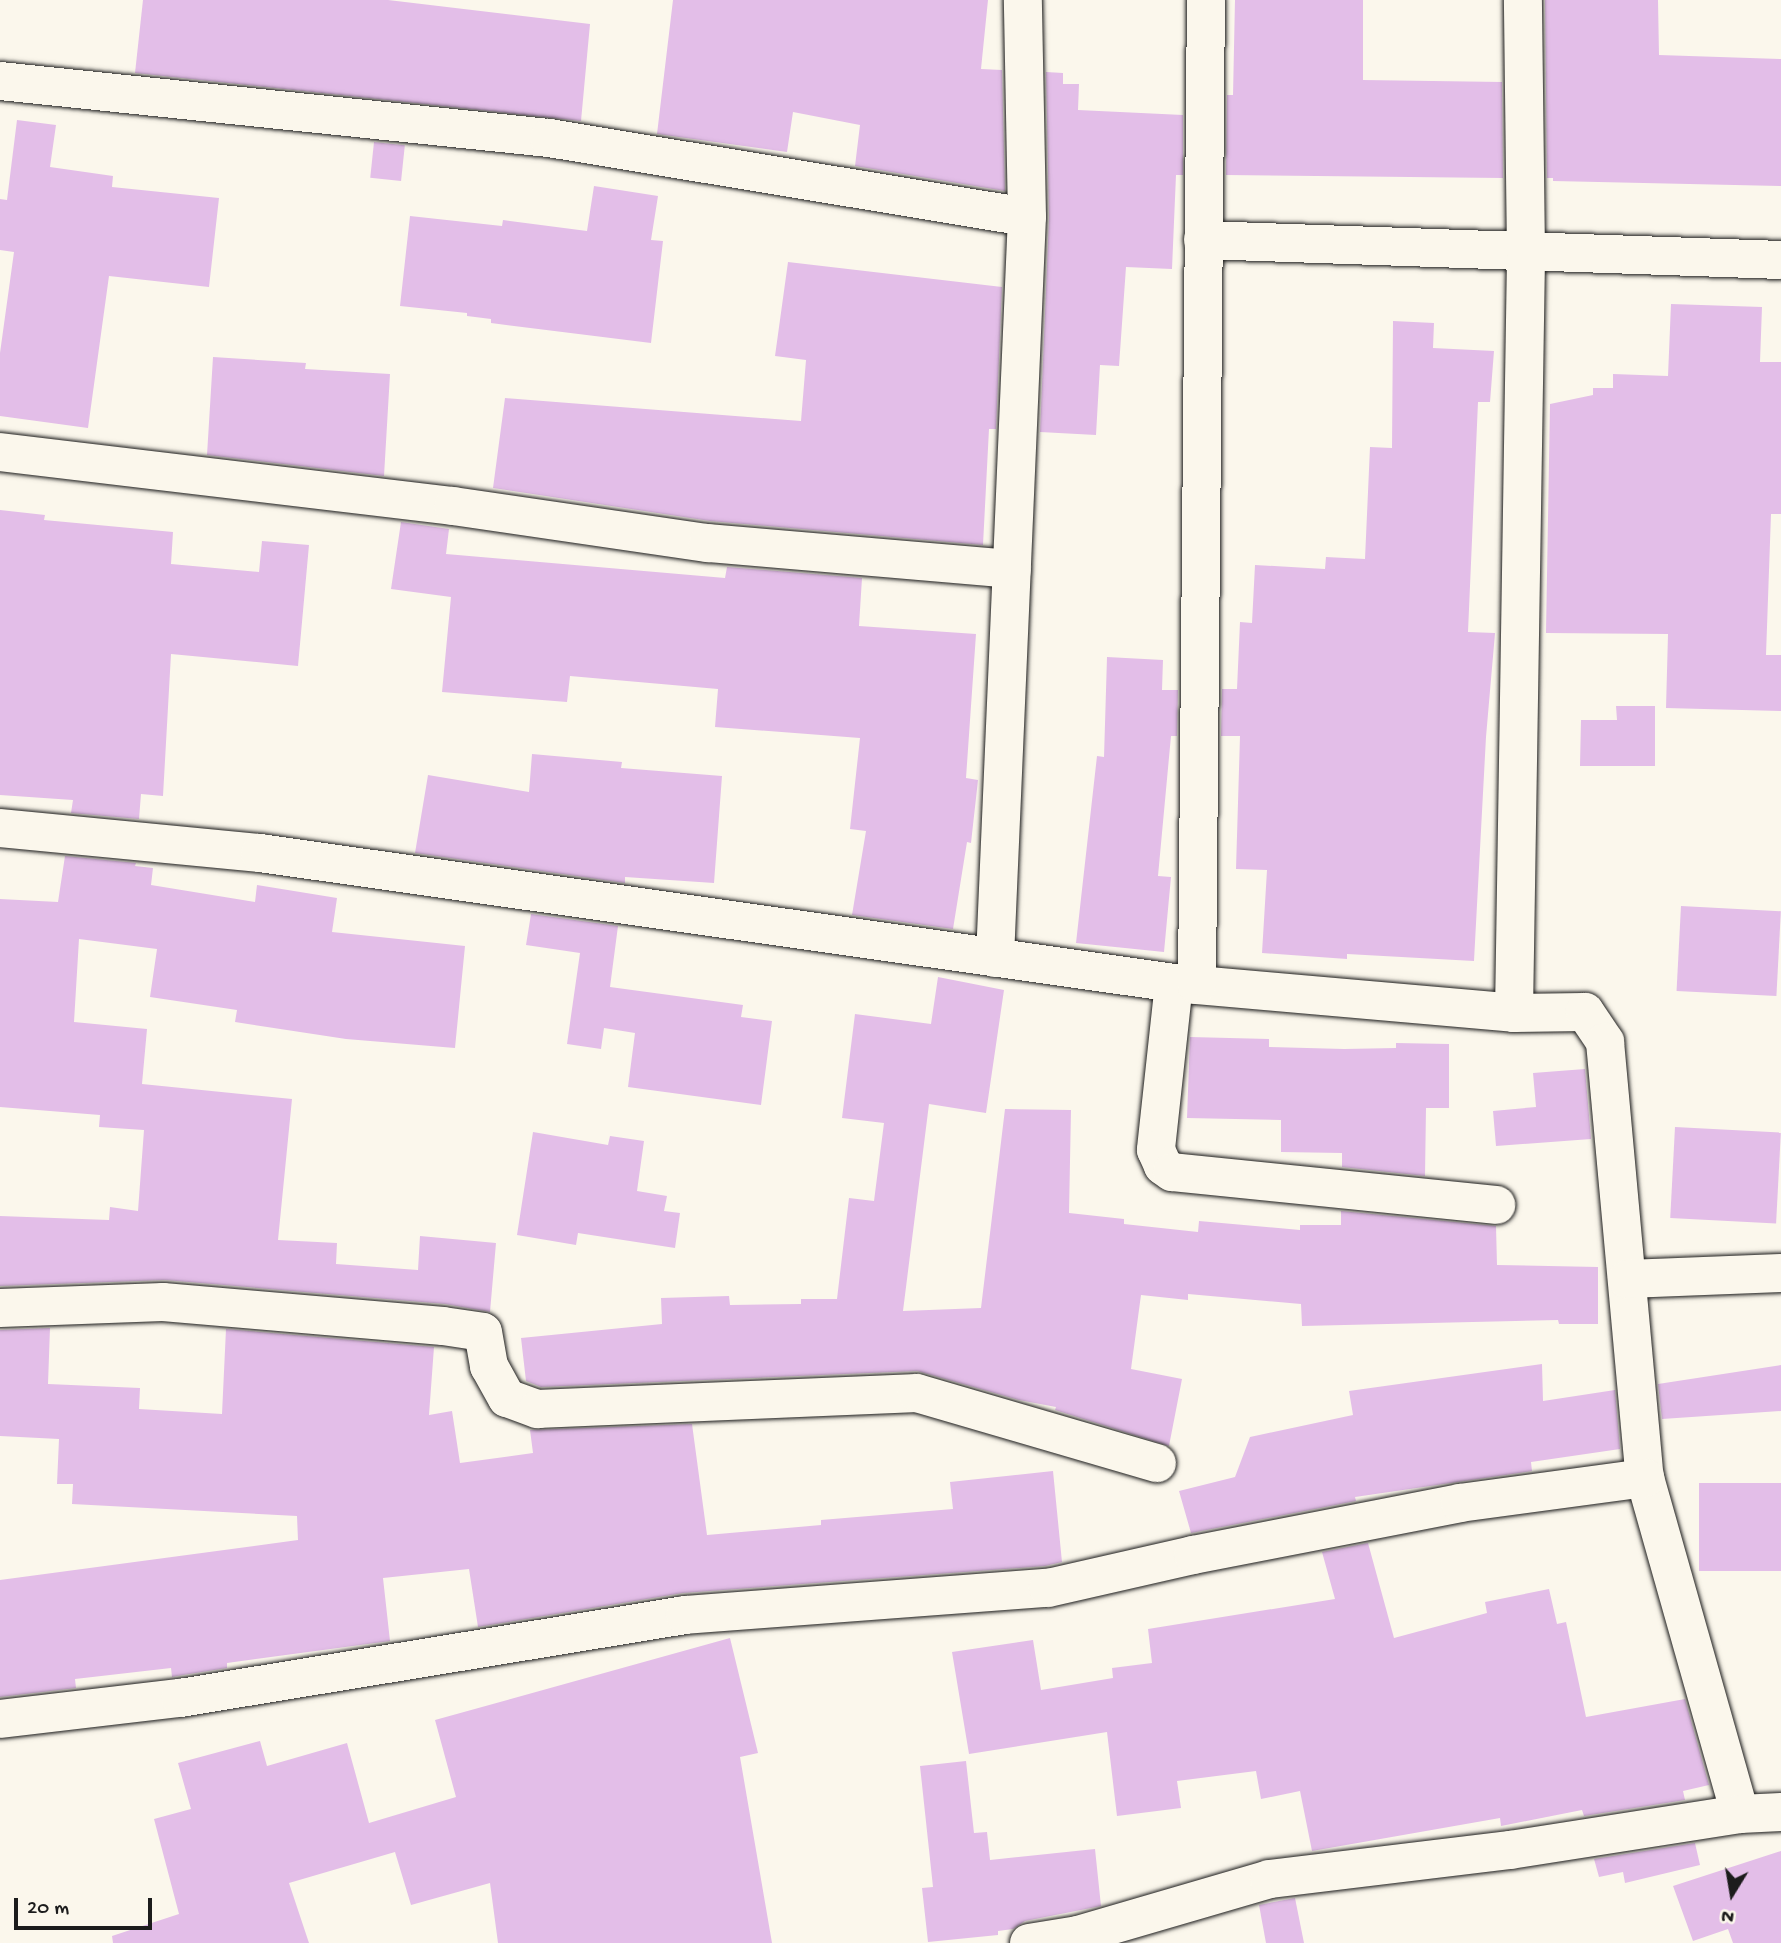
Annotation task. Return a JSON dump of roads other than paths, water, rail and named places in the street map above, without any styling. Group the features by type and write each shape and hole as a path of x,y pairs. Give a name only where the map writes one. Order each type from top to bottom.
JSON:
{"street":[{"path":"995,958 1027,217 1023,0"},
{"path":"1206,0 1203,240 1185,984 1156,1150 1163,1166 1172,1172 1496,1205"},
{"path":"1514,1013 1526,254 1523,0"},
{"path":"0,81 549,138 1027,217"},
{"path":"1203,240 1526,254 1781,260"},
{"path":"0,452 453,506 708,543 1012,569"},
{"path":"0,828 260,853 1185,984 1514,1013 1585,1012 1605,1042 1645,1478 1740,1814"},
{"path":"1627,1279 1781,1273"},
{"path":"0,1308 163,1303 443,1326 483,1332 489,1366 507,1398 538,1409 917,1393 1157,1464"},
{"path":"0,1719 180,1698 685,1615 1048,1588 1193,1555 1460,1503 1645,1478"},
{"path":"1029,1943 1078,1935 1269,1879 1510,1850 1740,1814 1781,1811"}]}
